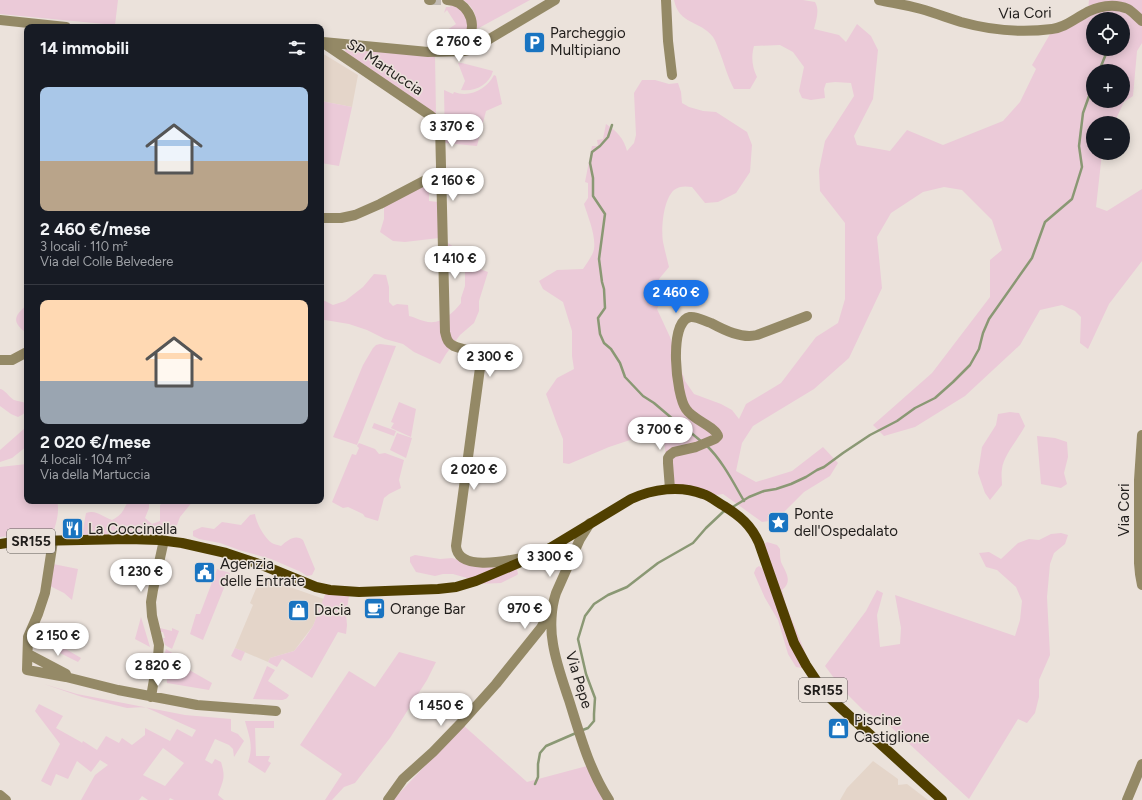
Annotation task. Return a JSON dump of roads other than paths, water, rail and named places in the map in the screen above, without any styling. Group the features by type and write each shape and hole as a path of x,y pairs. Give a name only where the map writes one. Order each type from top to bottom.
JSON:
{"main road":[{"name":"SR155","path":"0,544 17,542 129,539 164,540 229,554 262,565 316,587 325,589 340,591 428,590 452,587 476,581 537,554 634,498 649,493 670,489 688,490 704,494 734,512 746,522 754,532 794,643 806,665 825,692 942,800"}],"street":[{"path":"447,0 457,2 464,7 470,16 473,41 476,45 481,44"},
{"path":"324,42 428,52 469,50 555,0"},
{"path":"666,0 672,75"},
{"name":"Via Cori","path":"880,0 972,25 1003,30 1017,31 1053,29 1064,26 1088,11 1104,6 1116,6 1126,9 1142,21"},
{"path":"0,20 38,24"},
{"path":"447,52 458,48 466,42 472,27"},
{"name":"SP Martuccia","path":"324,43 438,122 440,128 446,337 452,345 466,350 478,359 480,368 456,546 457,552 464,559 479,562 508,560 537,554"},
{"path":"324,218 341,218 355,214 380,204 441,172"},
{"path":"670,489 668,463 669,456 674,452 710,442 718,436 717,433 690,414 684,407 681,398 675,357 679,332 684,321 690,317 697,317 733,333 752,336 807,316"},
{"path":"0,360 12,360 24,354"},
{"name":"Via Cori","path":"1142,435 1139,480 1139,563 1142,585"},
{"name":"Via Pepe","path":"590,523 574,552 559,585 554,600 552,631 554,648 579,732 592,770 608,800"},
{"path":"151,697 159,645 152,616 151,602 164,540"},
{"path":"53,541 45,593 28,637 27,670 79,680 151,697 197,705 276,711"},
{"path":"388,800 403,779 439,746 496,684 543,625 554,600"},
{"path":"28,654 79,680"},
{"path":"1127,800 1142,764"},
{"path":"0,795 6,800"}],"waterway":[{"path":"1102,64 1105,56"},
{"path":"731,508 749,497 764,491 791,484 824,467 870,435 897,421 915,408 935,398 970,365 979,349 983,333 989,319 1032,258 1045,222 1072,199 1082,167 1079,146 1083,113 1086,105"},
{"path":"612,125 608,137 592,152 590,163 593,178 593,196 605,214 599,259 604,289 605,308 598,318 600,334 604,343 611,349 620,363 625,377 643,396 654,403 702,442"},
{"path":"706,445 722,464 744,501"},
{"path":"580,731 588,728 594,721 595,698 586,674 578,639 585,616 594,604 608,595 627,587 658,563 693,543 706,528 727,510"},
{"path":"535,784 538,777 540,753 546,746 576,733"}],"tunnel":[{"path":"431,0 447,0"}],"place":[{"name":"Parcheggio Multipiano","path":"534,42"},
{"name":"Ponte dell'Ospedalato","path":"779,523"},
{"name":"La Coccinella","path":"72,529"},
{"name":"Agenzia delle Entrate","path":"204,573"},
{"name":"Orange Bar","path":"374,609"},
{"name":"Dacia","path":"299,610"},
{"name":"Piscine Castiglione","path":"839,729"}]}
